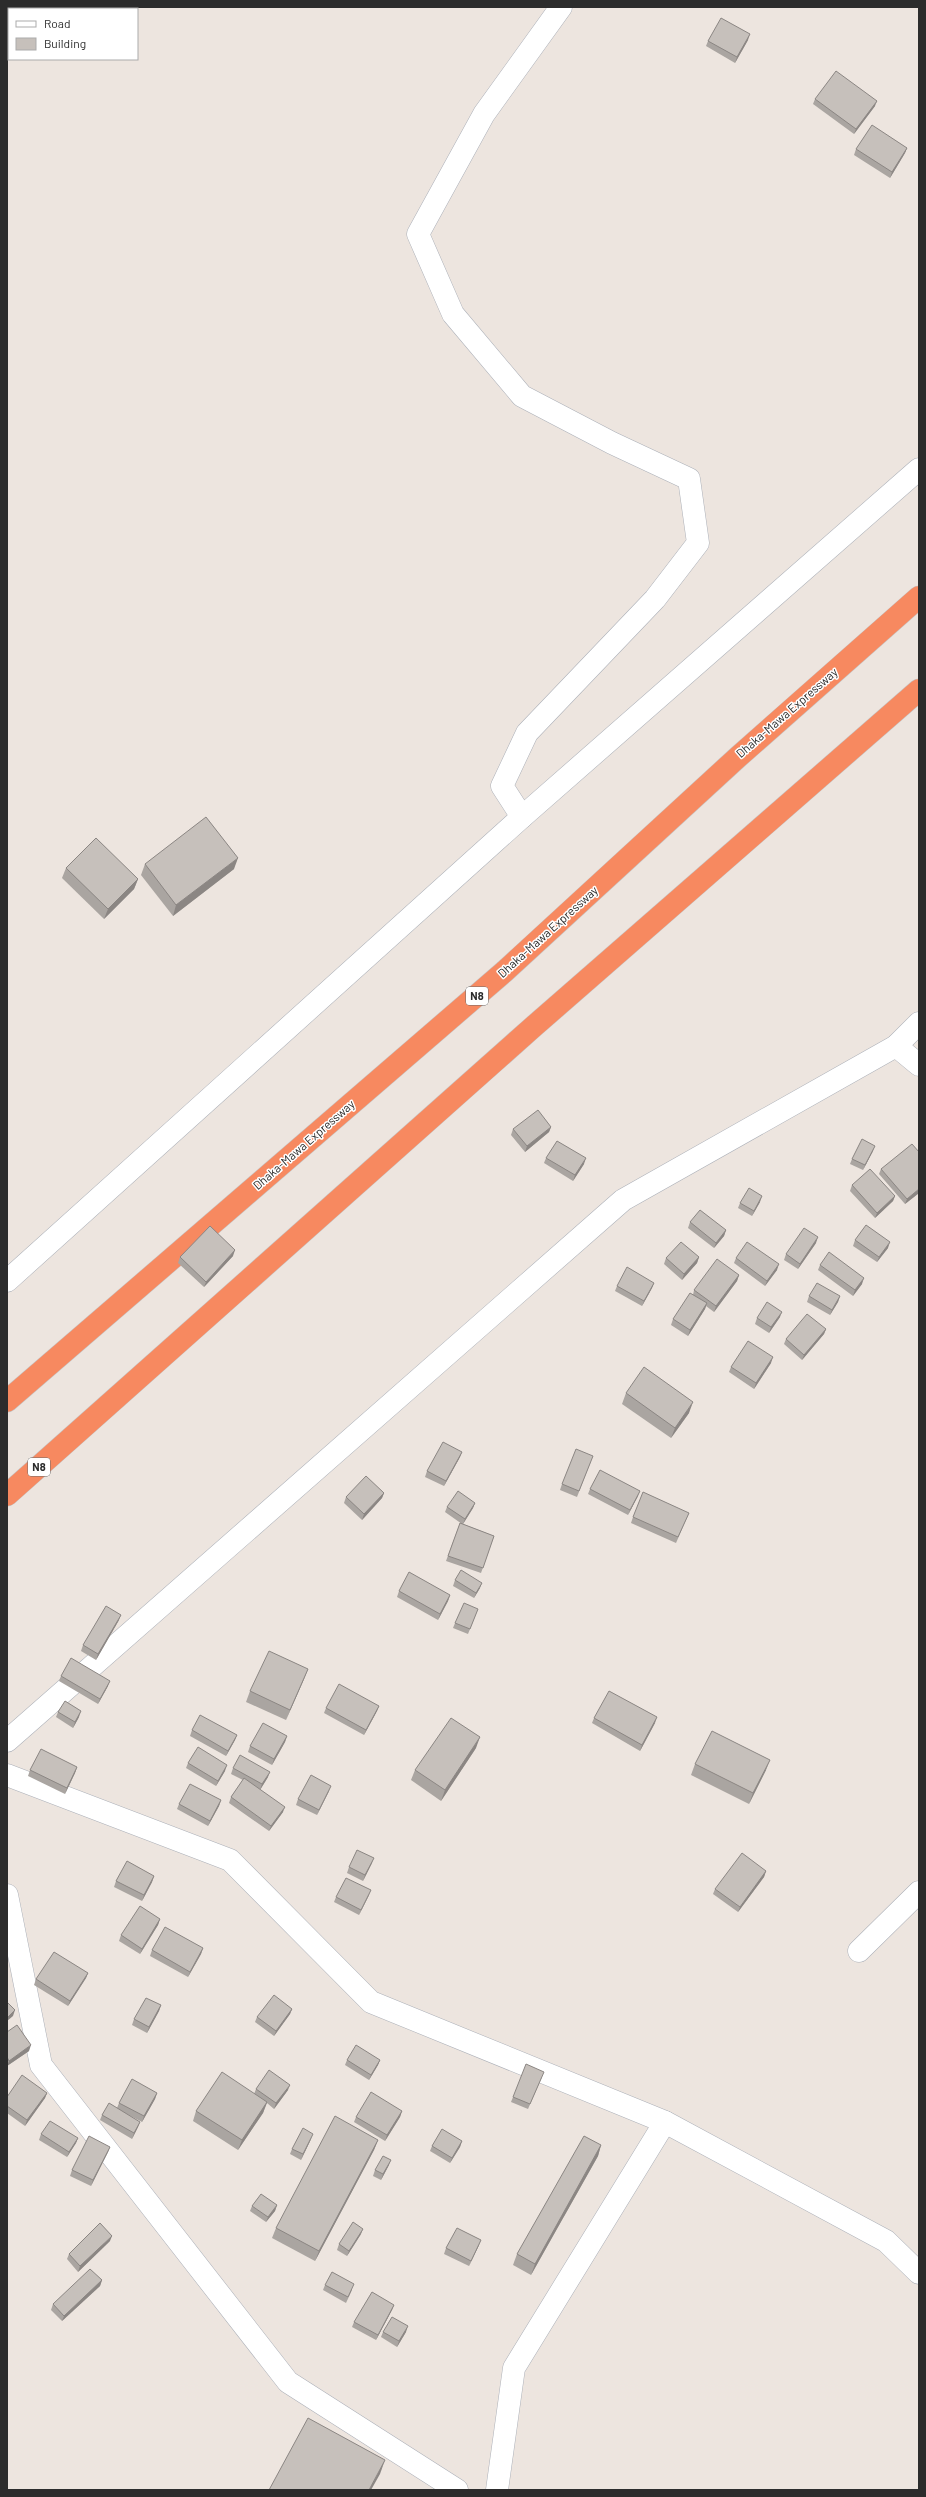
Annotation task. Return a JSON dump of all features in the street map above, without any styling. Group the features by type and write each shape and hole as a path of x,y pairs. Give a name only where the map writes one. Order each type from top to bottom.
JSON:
{"highway":[{"name":"Dhaka-Mawa Expressway","path":"7,1401 505,971 738,757 919,597"},
{"name":"N8","path":"7,1495 533,1027 919,690"}],"street":[{"path":"522,817 502,786 527,733 655,599 698,543 689,479 612,443 522,396 453,314 418,234 484,114 561,7"},
{"path":"7,1281 522,817 919,468"},
{"path":"7,1741 623,1200 896,1046 919,1023"},
{"path":"896,1046 919,1065"},
{"path":"7,1775 230,1860 371,2002 665,2122 886,2241 919,2274"},
{"path":"859,1951 919,1892"},
{"path":"7,1895 42,2064 288,2382 457,2490"},
{"path":"497,2490 514,2368 665,2122"}],"building":[{"path":"721,18 750,34 737,57 708,41"},
{"path":"836,71 877,101 856,129 815,99"},
{"path":"872,125 907,148 892,172 856,149"},
{"path":"206,817 238,858 176,905 145,864"},
{"path":"96,838 138,879 108,909 66,868"},
{"path":"538,1110 551,1127 527,1146 513,1129"},
{"path":"862,1139 875,1146 865,1165 852,1159"},
{"path":"557,1141 586,1158 575,1175 546,1158"},
{"path":"912,1144 919,1152 919,1189 907,1199 881,1169"},
{"path":"870,1169 895,1196 877,1213 852,1185"},
{"path":"749,1188 762,1196 754,1211 740,1203"},
{"path":"700,1210 726,1230 716,1243 690,1222"},
{"path":"866,1225 890,1242 879,1257 855,1240"},
{"path":"210,1226 235,1250 206,1282 180,1257"},
{"path":"804,1228 818,1237 800,1264 786,1254"},
{"path":"681,1242 699,1257 684,1274 666,1258"},
{"path":"747,1242 779,1264 767,1281 736,1258"},
{"path":"829,1252 864,1278 855,1290 820,1265"},
{"path":"717,1259 739,1275 716,1306 694,1290"},
{"path":"627,1267 654,1283 644,1301 617,1286"},
{"path":"817,1283 840,1296 832,1310 809,1296"},
{"path":"690,1293 707,1303 690,1330 673,1319"},
{"path":"767,1302 782,1312 771,1327 757,1318"},
{"path":"807,1314 826,1329 804,1355 786,1339"},
{"path":"748,1341 773,1357 756,1383 731,1367"},
{"path":"644,1367 693,1402 675,1428 626,1393"},
{"path":"443,1442 462,1452 446,1481 427,1471"},
{"path":"576,1449 593,1456 579,1491 562,1484"},
{"path":"600,1470 640,1491 630,1510 590,1489"},
{"path":"366,1476 384,1493 364,1514 346,1497"},
{"path":"458,1491 475,1503 465,1519 447,1507"},
{"path":"643,1492 689,1513 678,1537 633,1517"},
{"path":"460,1523 494,1536 483,1568 448,1556"},
{"path":"461,1570 482,1583 476,1593 455,1580"},
{"path":"409,1572 450,1595 440,1614 399,1591"},
{"path":"464,1603 478,1609 470,1629 455,1623"},
{"path":"106,1606 121,1615 98,1654 83,1645"},
{"path":"269,1651 308,1669 290,1710 250,1691"},
{"path":"71,1658 110,1681 100,1699 61,1676"},
{"path":"339,1684 379,1706 366,1730 326,1708"},
{"path":"609,1691 657,1717 642,1745 594,1718"},
{"path":"65,1701 81,1711 75,1722 58,1712"},
{"path":"200,1715 237,1735 228,1751 192,1730"},
{"path":"451,1718 480,1737 445,1790 415,1770"},
{"path":"263,1723 287,1736 274,1759 250,1746"},
{"path":"712,1731 770,1760 753,1793 695,1764"},
{"path":"198,1747 227,1765 218,1781 188,1763"},
{"path":"41,1749 77,1767 67,1788 30,1770"},
{"path":"240,1755 270,1772 262,1784 233,1768"},
{"path":"311,1775 331,1786 319,1810 298,1799"},
{"path":"244,1778 285,1807 271,1826 231,1797"},
{"path":"190,1784 221,1800 210,1821 179,1804"},
{"path":"357,1850 374,1858 365,1875 349,1867"},
{"path":"742,1853 766,1871 740,1907 715,1889"},
{"path":"127,1861 154,1876 144,1895 116,1881"},
{"path":"346,1878 371,1890 361,1910 336,1897"},
{"path":"140,1906 160,1919 142,1949 121,1935"},
{"path":"165,1927 203,1948 190,1972 152,1950"},
{"path":"54,1952 88,1973 70,2001 36,1979"},
{"path":"274,1995 292,2009 276,2031 257,2017"},
{"path":"146,1998 161,2005 149,2027 134,2019"},
{"path":"7,2002 15,2010 7,2018"},
{"path":"17,2025 31,2045 9,2061 7,2057 7,2032"},
{"path":"356,2045 380,2060 371,2075 347,2060"},
{"path":"526,2064 544,2072 530,2104 513,2097"},
{"path":"269,2070 290,2085 276,2103 256,2089"},
{"path":"222,2072 267,2102 242,2140 196,2111"},
{"path":"22,2075 47,2093 27,2120 7,2106 7,2097"},
{"path":"132,2079 157,2093 144,2116 119,2103"},
{"path":"371,2092 402,2111 387,2135 356,2117"},
{"path":"109,2103 140,2122 134,2133 102,2115"},
{"path":"335,2116 378,2140 319,2251 276,2228"},
{"path":"50,2121 78,2138 69,2152 41,2134"},
{"path":"303,2128 313,2134 303,2154 292,2149"},
{"path":"442,2129 462,2141 452,2158 432,2146"},
{"path":"89,2136 110,2147 93,2180 72,2170"},
{"path":"584,2136 601,2145 535,2264 517,2254"},
{"path":"383,2156 391,2160 383,2174 375,2170"},
{"path":"261,2194 277,2205 268,2217 252,2206"},
{"path":"353,2222 363,2229 349,2251 339,2244"},
{"path":"100,2223 112,2236 80,2266 69,2254"},
{"path":"457,2228 481,2240 471,2261 446,2248"},
{"path":"90,2269 102,2280 64,2316 53,2304"},
{"path":"332,2272 354,2284 348,2297 325,2285"},
{"path":"372,2292 394,2305 378,2335 354,2322"},
{"path":"392,2317 408,2326 399,2341 383,2332"},
{"path":"308,2418 385,2460 369,2490 269,2490"}]}
